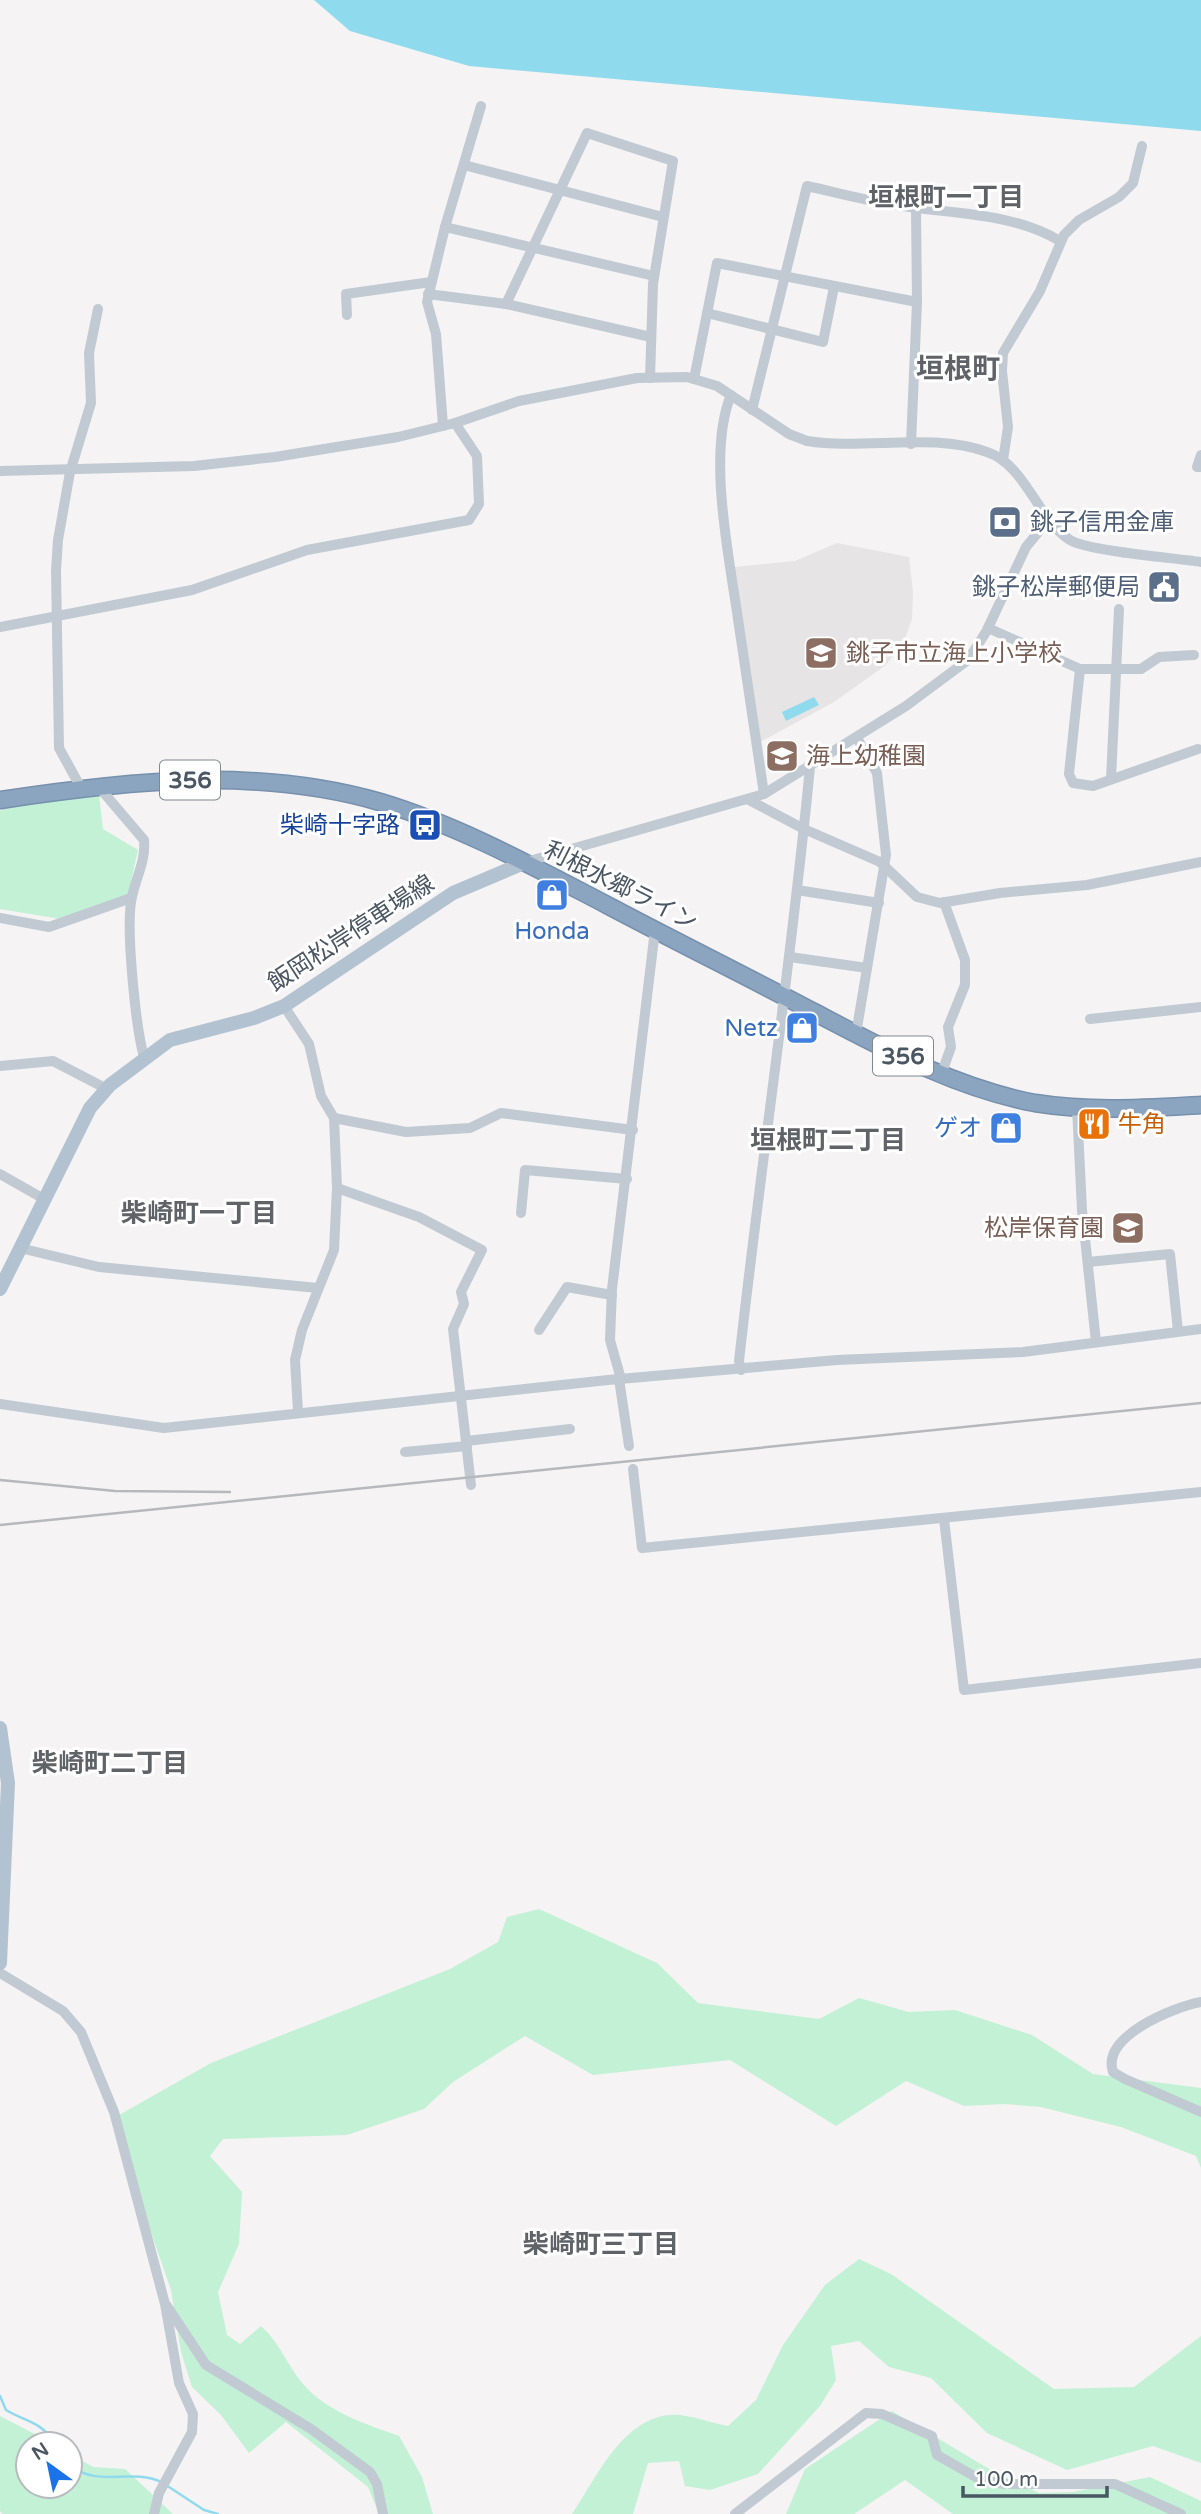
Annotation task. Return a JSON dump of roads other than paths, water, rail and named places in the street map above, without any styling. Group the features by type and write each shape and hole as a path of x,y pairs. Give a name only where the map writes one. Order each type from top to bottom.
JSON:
{"highway":[{"name":"利根水郷ライン","path":"0,800 98,786 177,780 242,780 337,792 431,820 526,862 856,1034 941,1075 1003,1096 1077,1108 1113,1110 1201,1105"}],"main road":[{"name":"飯岡松岸停車場線","path":"0,1289 90,1108 107,1089 144,1057 178,1036 254,1018 284,1006 453,893 526,862"},
{"path":"0,1728 8,1783 0,1963"}],"street":[{"path":"443,426 436,334 427,302 444,227 481,106"},
{"path":"506,304 587,133 673,161 654,276 650,378"},
{"path":"1003,460 1008,427 1002,370 1003,353 1040,292 1060,241 1079,220 1119,197 1132,183 1142,146"},
{"path":"464,165 663,216"},
{"path":"752,410 807,186 916,208 1003,220 1041,230 1060,241"},
{"path":"911,444 917,302 916,208"},
{"path":"444,227 654,276"},
{"path":"694,379 717,263 917,302"},
{"path":"347,315 346,294 432,282"},
{"path":"707,313 823,341 834,287"},
{"path":"428,294 506,304 651,337"},
{"path":"81,788 59,748 58,540 70,471 91,403 89,353 98,309"},
{"path":"0,471 194,466 275,457 443,426 519,401 650,378 694,379 717,386 789,434 807,441 971,447 991,453 1003,460 1063,534 1077,544 1201,562"},
{"path":"731,395 723,414 720,447 725,533 764,794"},
{"path":"0,627 192,590 307,550 469,520 479,504 477,456 456,423"},
{"path":"1201,455 1197,467 1201,467"},
{"path":"526,862 764,794 906,706 968,660 988,628 1026,547 1050,518"},
{"path":"1111,779 1119,609"},
{"path":"988,628 1080,669 1141,669 1159,657 1194,655"},
{"path":"1080,669 1070,779 1082,786 1111,779 1198,749"},
{"path":"856,1034 886,865 884,819 877,773 857,738"},
{"path":"741,1370 739,1361 757,1199 790,957 810,767"},
{"path":"98,786 144,840 143,860 131,898 136,1013 144,1057"},
{"path":"749,800 804,829 886,865 917,897 944,902 1000,893 1087,885 1201,862"},
{"path":"797,890 879,903"},
{"path":"0,918 49,927 131,898"},
{"path":"941,1075 951,1047 948,1027 965,985 965,960 944,902"},
{"path":"629,1446 620,1379 610,1340 612,1295 655,930"},
{"path":"790,957 867,968"},
{"path":"284,1006 309,1044 321,1096 334,1118 337,1188 334,1250 318,1288 295,1360 298,1412"},
{"path":"1090,1019 1201,1007"},
{"path":"0,1066 53,1061 107,1089"},
{"path":"1077,1108 1096,1342"},
{"path":"334,1118 406,1132 470,1128 501,1114 633,1130"},
{"path":"521,1213 525,1170 626,1179"},
{"path":"0,1174 44,1199"},
{"path":"337,1188 419,1217 482,1250 461,1292 464,1304 453,1329 471,1485"},
{"path":"20,1248 99,1267 318,1288"},
{"path":"1088,1262 1170,1254 1178,1331"},
{"path":"539,1330 567,1287 612,1295"},
{"path":"0,1404 164,1427 461,1394 837,1360 1023,1352 1201,1329"},
{"path":"405,1452 570,1429"},
{"path":"633,1469 642,1548 1201,1492"},
{"path":"944,1519 964,1690 1201,1663"},
{"path":"0,1973 62,2011 81,2032 114,2112 165,2304 179,2383 193,2414 192,2432 159,2493 155,2514"},
{"path":"1201,2002 1168,2010 1154,2018 1116,2048 1111,2064 1113,2072 1125,2079 1201,2112"},
{"path":"165,2304 184,2328 206,2365 311,2430 370,2472 377,2484 383,2514"},
{"path":"735,2514 866,2413 882,2414 932,2436 937,2455 981,2480 1005,2484 1115,2484 1181,2514"}],"water":[{"path":"314,0 1201,0 1201,131 469,66 350,31"},
{"path":"814,697 819,705 786,721 782,712"}],"waterway":[{"path":"0,2396 6,2410 43,2430"},
{"path":"84,2473 103,2477 150,2478 161,2482"},
{"path":"166,2485 204,2510 218,2514"}],"railway":[{"path":"0,1525 1201,1403"},
{"path":"0,1480 115,1491 230,1492"}],"place":[{"name":"銚子信用金庫","path":"1005,522"},
{"name":"銚子松岸郵便局","path":"1164,587"},
{"name":"銚子市立海上小学校","path":"821,653"},
{"name":"海上幼稚園","path":"782,756"},
{"name":"柴崎十字路","path":"425,825"},
{"name":"Honda","path":"552,895"},
{"name":"Netz","path":"802,1028"},
{"name":"牛角","path":"1094,1124"},
{"name":"ゲオ","path":"1006,1128"},
{"name":"松岸保育園","path":"1128,1228"}],"district":[{"name":"垣根町一丁目","path":"946,197"},
{"name":"垣根町","path":"958,368"},
{"name":"垣根町二丁目","path":"828,1140"},
{"name":"柴崎町一丁目","path":"199,1213"},
{"name":"柴崎町二丁目","path":"110,1763"},
{"name":"柴崎町三丁目","path":"601,2244"}]}
